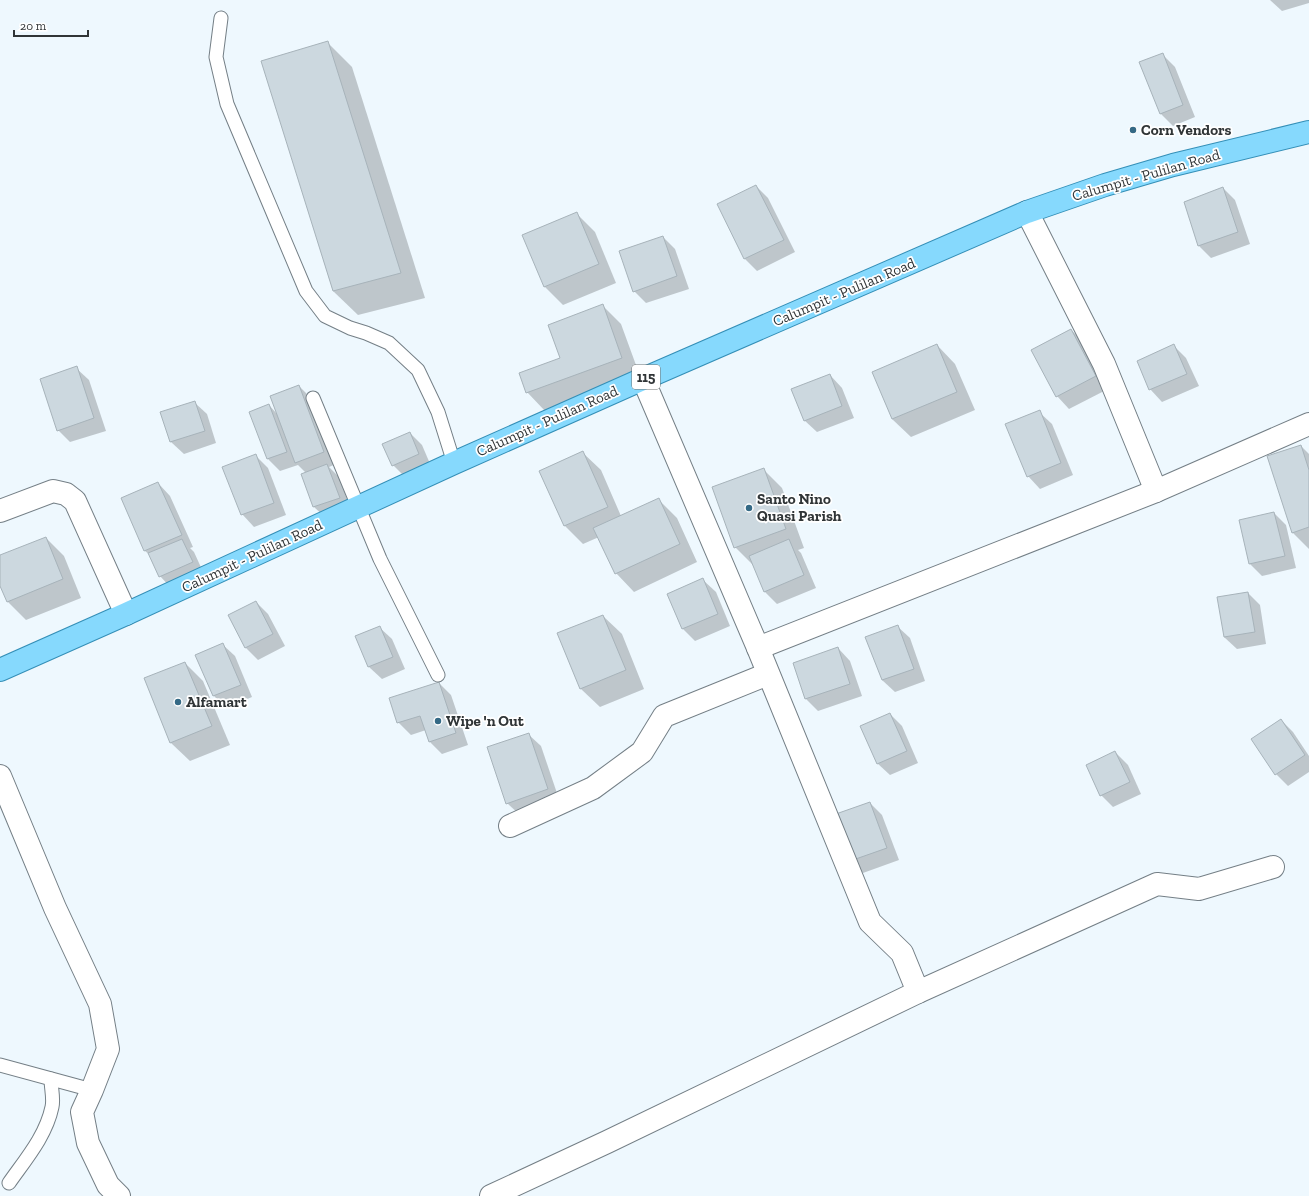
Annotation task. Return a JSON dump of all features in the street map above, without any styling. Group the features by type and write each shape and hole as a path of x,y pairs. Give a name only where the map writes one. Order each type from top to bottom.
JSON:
{"main road":[{"name":"Calumpit - Pulilan Road","path":"0,670 126,614 454,463 1027,212 1105,185 1173,165 1309,132"}],"street":[{"path":"1027,212 1104,364 1156,491"},
{"path":"643,379 758,648 870,922 902,952 918,992"},
{"path":"758,648 1156,491 1309,424"},
{"path":"0,511 53,491 66,494 75,501 126,614"},
{"path":"510,826 593,788 642,752 664,716 768,674"},
{"path":"0,776 55,908 100,1004 108,1049 82,1112 88,1143 108,1185 119,1196"},
{"path":"491,1196 607,1142 918,992 1157,884 1199,889 1273,866"}],"lane":[{"path":"221,18 216,57 227,104 306,291 325,316 350,328 389,343 418,370 438,412 454,463"},
{"path":"314,398 380,559 438,675"},
{"path":"0,1065 92,1090"},
{"path":"9,1183 33,1149 46,1126 52,1106 51,1079"}],"building":[{"path":"328,41 401,273 333,291 261,61"},
{"path":"1163,53 1183,105 1160,114 1139,62"},
{"path":"756,185 784,240 744,259 717,204"},
{"path":"1223,187 1238,232 1198,246 1184,202"},
{"path":"577,212 599,264 544,287 522,235"},
{"path":"663,236 677,276 633,292 619,251"},
{"path":"603,304 622,358 526,393 519,373 560,358 548,325"},
{"path":"1071,329 1096,376 1056,397 1031,350"},
{"path":"937,344 957,392 892,419 872,372"},
{"path":"1174,344 1187,374 1149,390 1137,361"},
{"path":"77,366 94,418 57,431 40,379"},
{"path":"830,374 842,406 804,421 791,389"},
{"path":"299,385 324,452 295,463 270,396"},
{"path":"195,401 205,431 170,442 160,412"},
{"path":"269,404 287,452 267,459 249,412"},
{"path":"1040,410 1061,463 1027,477 1005,424"},
{"path":"410,432 419,454 392,466 382,444"},
{"path":"1301,445 1309,470 1309,527 1292,533 1267,456"},
{"path":"583,451 608,507 564,526 539,471"},
{"path":"256,454 274,503 241,515 222,467"},
{"path":"327,464 340,498 313,507 301,474"},
{"name":"Santo Nino Quasi Parish","path":"764,468 786,529 734,548 712,487"},
{"path":"158,482 182,535 144,551 121,498"},
{"path":"659,498 680,544 615,574 593,528"},
{"path":"1274,512 1285,556 1249,564 1239,520"},
{"path":"46,537 63,579 7,602 0,586 0,555"},
{"path":"182,539 193,562 159,577 148,553"},
{"path":"789,539 804,575 764,592 749,556"},
{"path":"703,578 718,614 682,629 667,594"},
{"path":"1248,592 1255,632 1224,637 1217,597"},
{"path":"256,601 273,634 245,648 228,615"},
{"path":"603,615 626,670 580,689 557,633"},
{"path":"898,625 914,669 882,680 865,637"},
{"path":"380,626 393,657 368,667 355,636"},
{"path":"223,643 241,685 213,696 195,655"},
{"path":"838,647 850,684 805,699 793,663"},
{"name":"Alfamart","path":"185,662 212,726 170,743 144,678"},
{"path":"439,682 456,733 429,742 420,716 397,723 389,698"},
{"path":"890,713 907,751 877,764 860,726"},
{"path":"1281,719 1305,755 1275,775 1251,739"},
{"path":"529,733 548,789 506,804 487,747"},
{"path":"1115,751 1130,782 1100,796 1086,765"},
{"path":"870,802 887,848 850,861 833,815"}],"place":[{"name":"Corn Vendors","path":"1133,130"},
{"name":"Santo Nino Quasi Parish","path":"749,508"},
{"name":"Alfamart","path":"178,702"},
{"name":"Wipe 'n Out","path":"438,721"}]}
